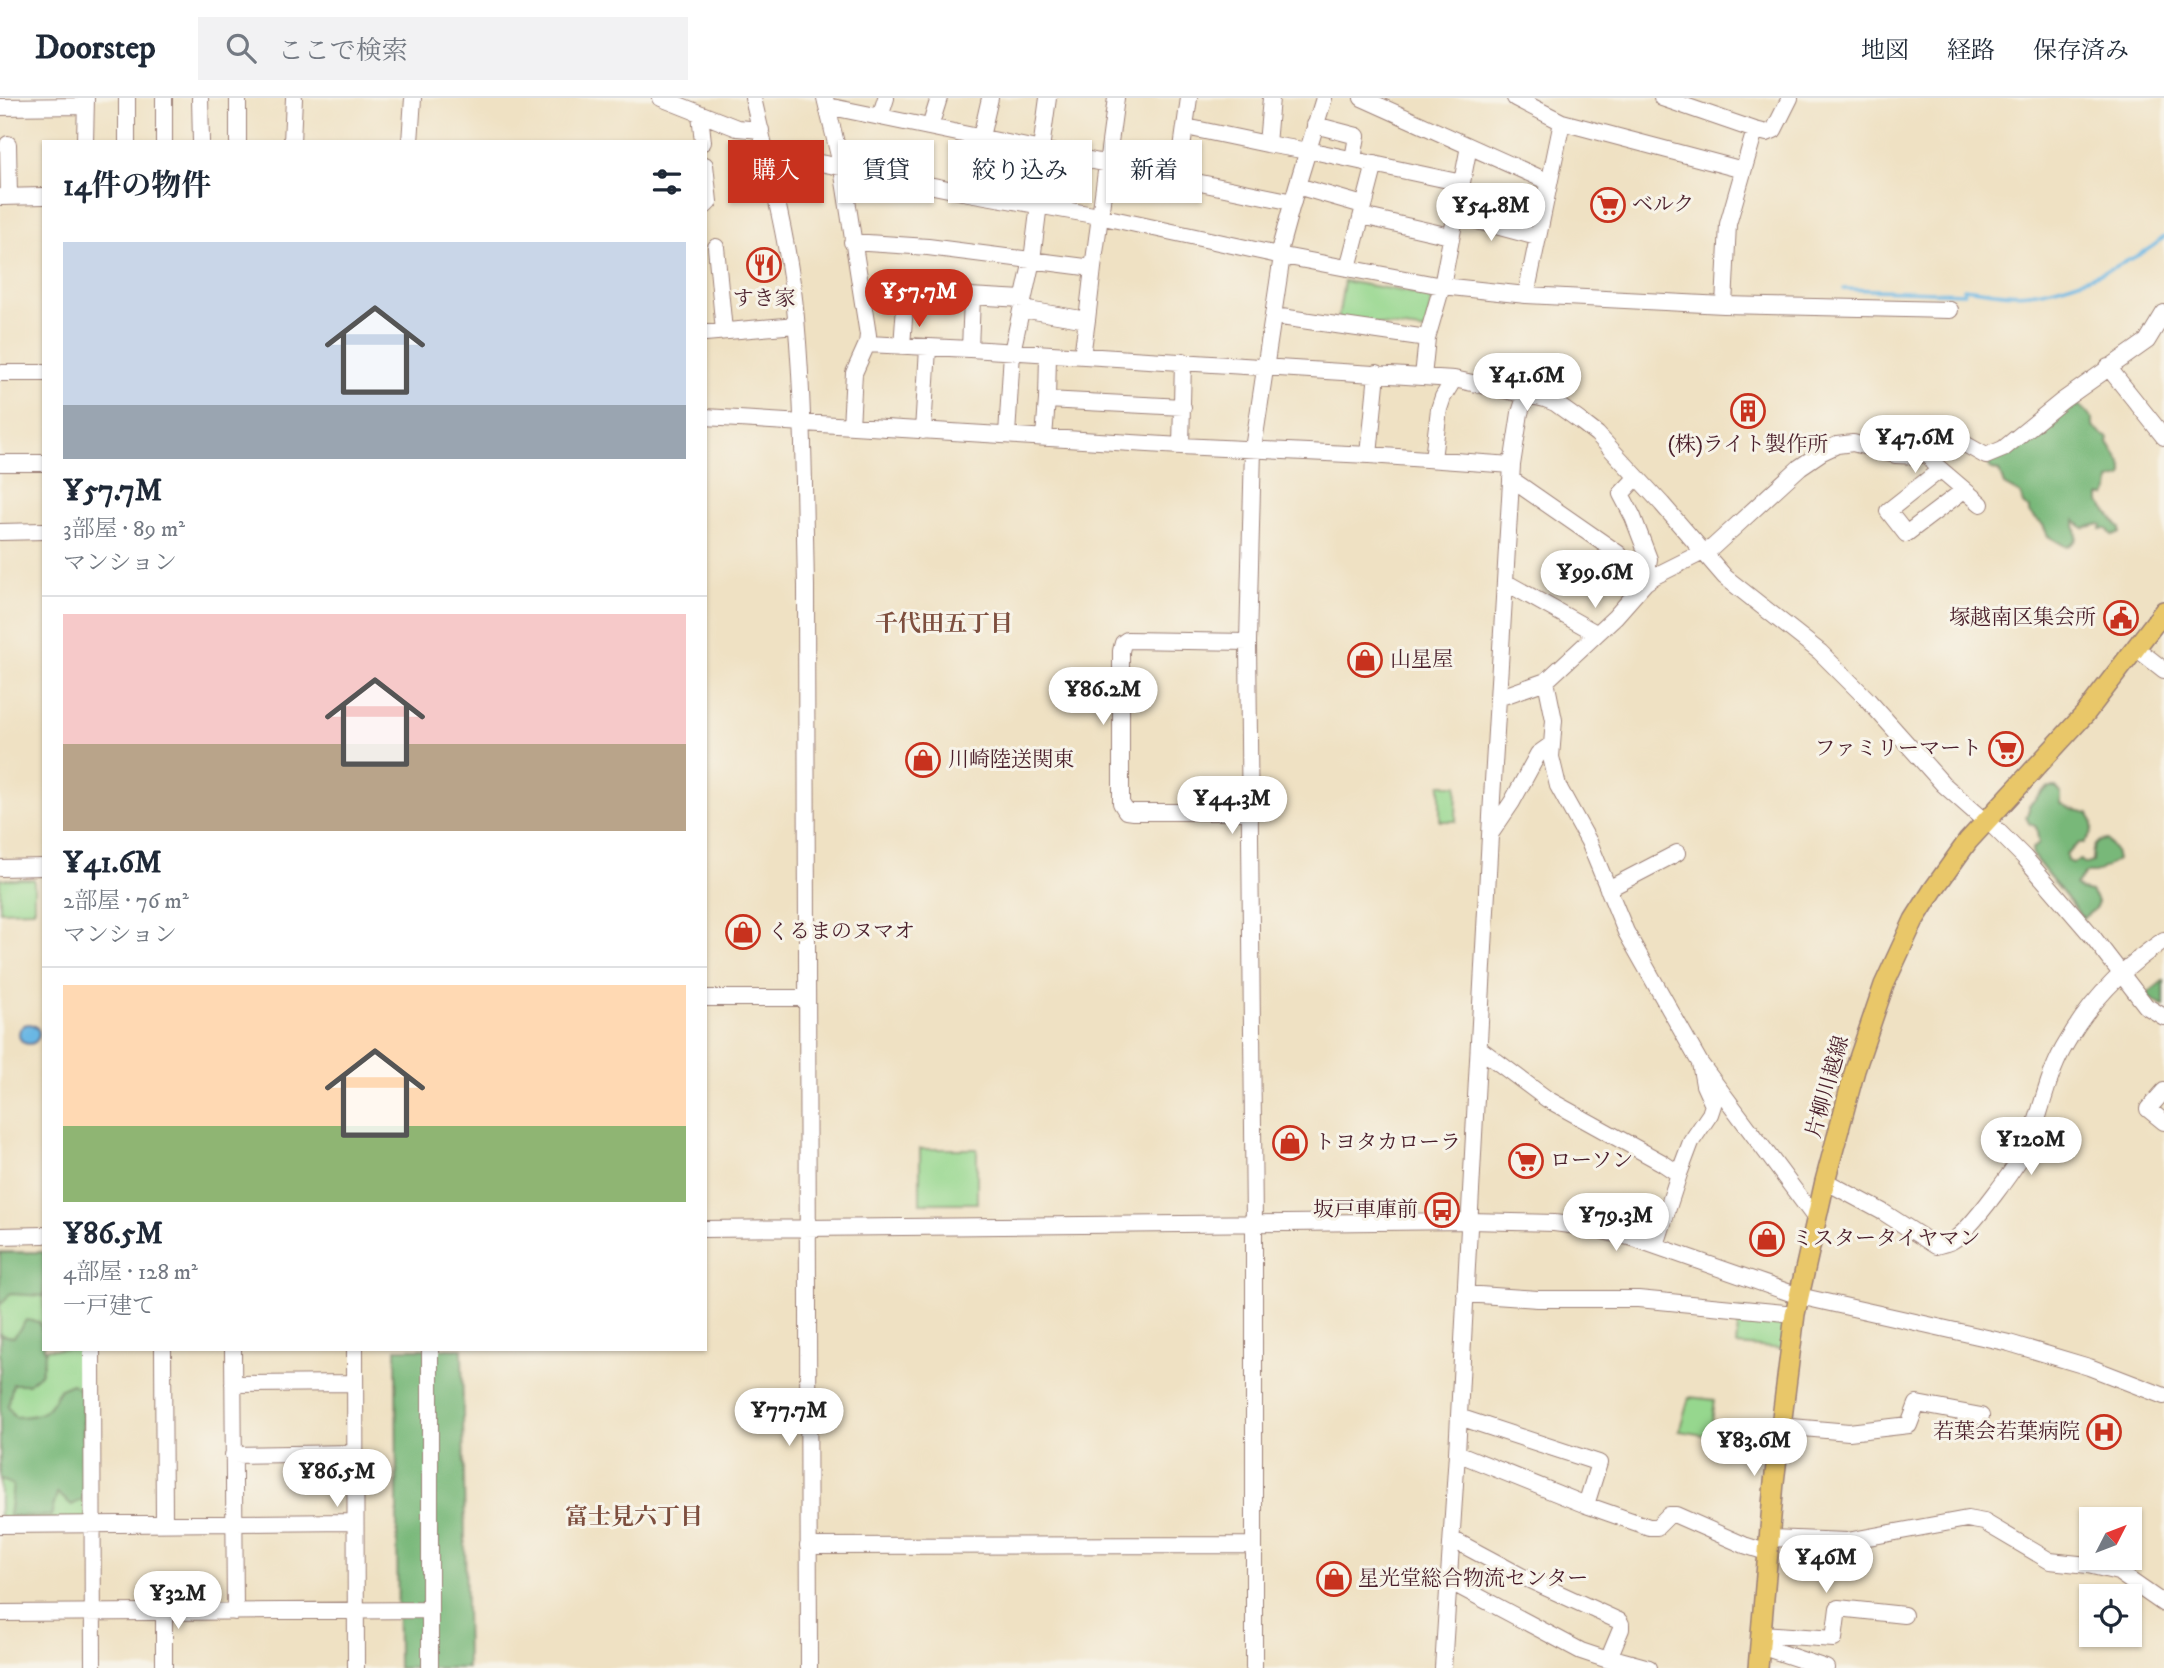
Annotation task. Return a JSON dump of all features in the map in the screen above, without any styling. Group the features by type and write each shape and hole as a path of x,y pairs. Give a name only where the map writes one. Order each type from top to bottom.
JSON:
{"main road":[{"name":"片柳川越線","path":"1758,1668 1780,1426 1797,1305 1825,1181 1855,1070 1884,985 1914,920 1961,850 2079,722 2164,611"}],"street":[{"path":"127,98 127,140"},
{"path":"164,98 164,140"},
{"path":"201,98 201,140"},
{"path":"238,98 238,140"},
{"path":"292,140 295,98"},
{"path":"410,140 413,98"},
{"path":"661,98 737,128 761,130"},
{"path":"753,98 763,140"},
{"path":"880,117 886,98"},
{"path":"930,127 939,98"},
{"path":"981,137 990,98"},
{"path":"1042,140 1048,98"},
{"path":"1110,140 1116,98"},
{"path":"1184,140 1189,98"},
{"path":"1267,145 1271,98"},
{"path":"1254,1668 1254,1224 1248,642 1253,449 1274,316 1280,256 1295,194 1324,98"},
{"path":"1362,98 1549,182"},
{"path":"1515,98 1562,122 1743,170"},
{"path":"1662,98 1767,133 1774,130 1790,98"},
{"path":"0,107 85,102 85,140"},
{"path":"838,152 826,102 880,117 996,140"},
{"path":"700,114 703,140"},
{"path":"1527,295 1562,122"},
{"path":"1315,125 1357,136 1353,159"},
{"path":"1186,127 1462,183"},
{"path":"1724,305 1728,224 1755,130"},
{"path":"8,144 4,197 42,197"},
{"path":"1423,377 1427,338 1441,286 1469,146"},
{"path":"1348,268 1375,164"},
{"path":"1082,356 1106,169"},
{"path":"1202,180 1295,194 1450,236"},
{"path":"707,184 707,204"},
{"path":"934,186 1039,204 1280,256 1441,286 1527,295 1724,305 1950,310"},
{"path":"777,203 796,325 802,423 806,600 809,1668"},
{"path":"847,203 868,335 867,344 854,373 851,426"},
{"path":"1007,435 1012,352 1032,260 1039,204"},
{"path":"1455,215 1537,237"},
{"path":"852,242 928,247 1093,268"},
{"path":"716,247 724,331"},
{"path":"861,290 972,297 1022,304 1087,320"},
{"path":"902,346 906,292"},
{"path":"970,349 972,297"},
{"path":"1498,698 1546,681 1622,610 1645,583 1713,547 1800,467 1837,445 1853,443 1908,457 1923,454 1956,439 1982,454 1993,454 2108,367 2147,341 2164,313"},
{"path":"1274,316 1427,338"},
{"path":"707,332 796,325"},
{"path":"867,344 1454,379 1555,403 1597,434 1725,577 1820,652 1943,784 2013,845 2146,1006 2164,1017"},
{"path":"923,431 928,348"},
{"path":"1044,437 1048,355"},
{"path":"1181,446 1183,361"},
{"path":"2108,367 2164,437"},
{"path":"0,373 42,373"},
{"path":"1369,455 1377,373"},
{"path":"1433,459 1443,397 1454,379"},
{"path":"1443,1668 1512,472 1520,413 1526,394"},
{"path":"1047,400 1183,407"},
{"path":"707,417 1433,459 1512,472 1619,554 1624,566 1645,583"},
{"path":"1923,454 1982,503"},
{"path":"0,463 42,463"},
{"path":"1940,470 1888,511 1906,534 1964,490"},
{"path":"1636,478 1620,494 1633,517 1649,559 1645,583"},
{"path":"0,532 42,531"},
{"path":"1505,582 1596,633"},
{"path":"1248,642 1127,640 1123,643 1121,803 1126,811 1133,813 1250,812"},
{"path":"2136,648 2164,670"},
{"path":"1546,681 1554,720 1551,757 1558,786 1590,842 1626,932 1700,1063 1816,1219"},
{"path":"1490,834 1512,802 1538,754 1552,744"},
{"path":"1608,889 1677,853"},
{"path":"0,868 42,867"},
{"path":"1825,1181 1855,1196 1936,1246 1952,1241 1966,1228 2020,1158 2029,1141 2053,1068 2085,1012 2120,973 2164,940"},
{"path":"707,998 807,998"},
{"path":"1480,1049 1547,1099 1679,1174"},
{"path":"1656,1245 1691,1142 1713,1105 1704,1085 1700,1063"},
{"path":"2164,1091 2148,1109 2164,1122"},
{"path":"707,1229 1513,1221 1609,1232 1656,1245 1797,1305"},
{"path":"0,1236 42,1235"},
{"path":"1465,1294 1538,1299 1638,1299 1797,1305 2009,1343 2089,1367 2164,1396"},
{"path":"92,1351 93,1668"},
{"path":"163,1351 164,1524"},
{"path":"233,1351 235,1612"},
{"path":"355,1351 356,1668"},
{"path":"430,1351 430,1668"},
{"path":"233,1384 355,1383"},
{"path":"1780,1426 1849,1432 1909,1425 1917,1404 1981,1416"},
{"path":"1459,1417 1599,1463 1586,1505"},
{"path":"233,1455 355,1452"},
{"path":"1457,1452 1586,1505 1649,1527 1657,1527 1669,1516 1676,1515 1744,1545 1847,1541 1968,1519 1984,1522 2050,1560 2118,1572 2164,1604"},
{"path":"0,1525 355,1522"},
{"path":"1452,1539 1521,1576 1619,1620 1620,1629 1607,1662"},
{"path":"808,1546 1254,1545"},
{"path":"1449,1581 1581,1651 1607,1662 1650,1668"},
{"path":"1761,1640 1834,1639 1838,1608 1904,1615"},
{"path":"0,1613 430,1610"},
{"path":"164,1612 164,1668"},
{"path":"1761,1640 1826,1668"}],"green space":[{"path":"1344,281 1430,296 1432,299 1426,331 1338,319"},
{"path":"2072,399 2093,419 2093,426 2109,438 2108,443 2121,463 2123,472 2122,477 2110,480 2106,496 2100,496 2100,503 2120,528 2120,533 2113,536 2107,529 2101,529 2100,524 2083,528 2075,520 2077,538 2067,547 2048,536 2043,525 2029,513 2020,494 2004,485 1999,471 1992,470 1986,461"},
{"path":"1440,785 1457,785 1456,821 1440,821"},
{"path":"2049,787 2056,787 2061,793 2061,803 2071,809 2089,813 2092,822 2090,836 2066,854 2067,861 2073,863 2080,860 2086,864 2092,862 2094,846 2102,840 2107,840 2115,851 2117,860 2095,873 2086,873 2075,885 2081,890 2091,892 2098,903 2095,909 2083,918 2033,856 2032,849 2039,844 2036,827 2029,823 2026,817 2029,805"},
{"path":"0,879 34,879 34,910 0,911"},
{"path":"2164,980 2164,1007 2147,996"},
{"path":"920,1149 977,1149 977,1203 920,1203"},
{"path":"0,1252 42,1252 42,1351 82,1351 87,1520 0,1520"},
{"path":"42,1252 42,1296 10,1294 0,1305 0,1253"},
{"path":"1740,1310 1787,1317 1784,1349 1736,1345"},
{"path":"26,1320 39,1322 42,1330 42,1351 46,1351 41,1373 28,1384 13,1384 8,1406 15,1417 43,1412 60,1389 72,1384 82,1391 84,1498 72,1505 57,1493 51,1516 9,1516 13,1485 0,1479 0,1332 1,1335 14,1337"},
{"path":"396,1351 462,1351 467,1668 398,1668"},
{"path":"1689,1397 1715,1400 1710,1436 1679,1431"}],"water":[{"path":"29,1024 36,1027 39,1034 36,1041 29,1044 22,1041 19,1034 22,1027"}],"waterway":[{"path":"1844,289 1964,293 1964,288 2029,293 2062,286 2100,273 2137,256 2164,237"}],"place":[{"name":"ベルク","path":"1608,205"},
{"name":"すき家","path":"764,265"},
{"name":"(株)ライト製作所","path":"1748,411"},
{"name":"塚越南区集会所","path":"2121,618"},
{"name":"山星屋","path":"1365,660"},
{"name":"ファミリーマート","path":"2006,749"},
{"name":"川崎陸送関東","path":"923,760"},
{"name":"くるまのヌマオ","path":"743,932"},
{"name":"トヨタカローラ","path":"1290,1143"},
{"name":"ローソン","path":"1526,1161"},
{"name":"坂戸車庫前","path":"1442,1210"},
{"name":"ミスタータイヤマン","path":"1767,1239"},
{"name":"若葉会若葉病院","path":"2104,1432"},
{"name":"星光堂総合物流センター","path":"1334,1579"}],"district":[{"name":"千代田五丁目","path":"944,624"},
{"name":"富士見六丁目","path":"634,1517"}]}
